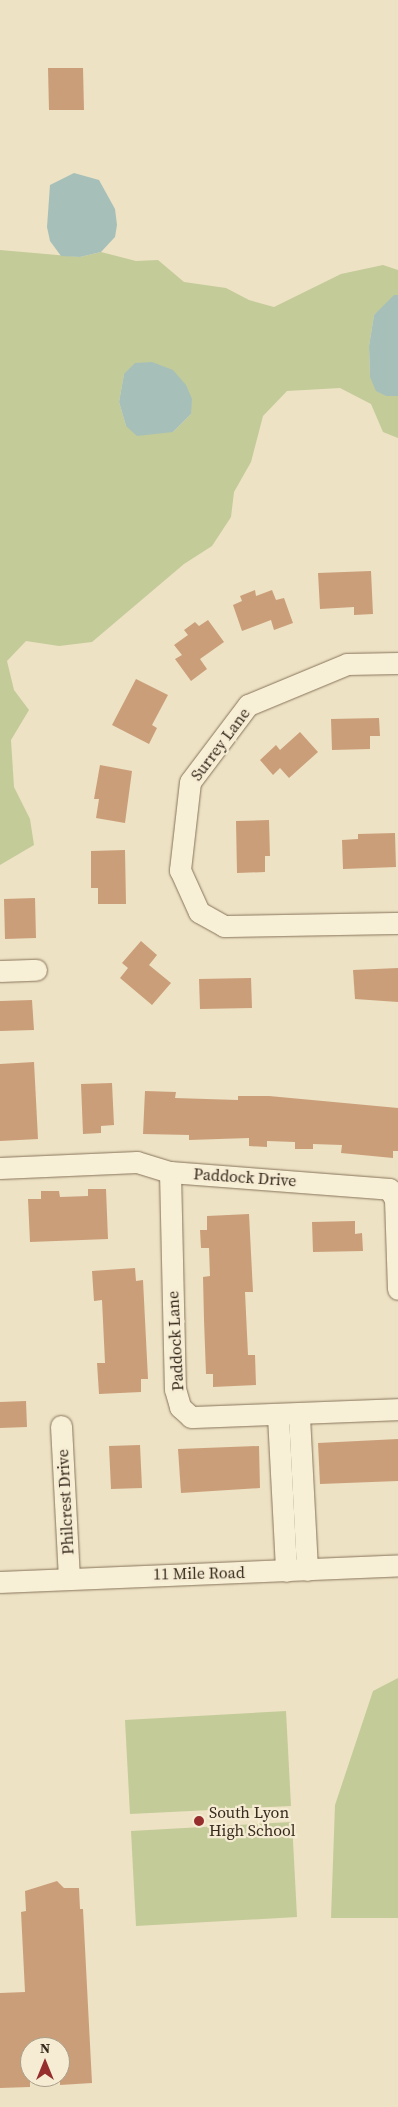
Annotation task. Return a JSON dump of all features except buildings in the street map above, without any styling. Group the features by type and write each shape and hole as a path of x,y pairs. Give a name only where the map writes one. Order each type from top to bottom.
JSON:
{"street":[{"name":"Surrey Lane","path":"398,663 347,664 248,704 190,782 180,870 200,912 224,926 398,923"},
{"path":"0,971 36,970"},
{"name":"Paddock Drive","path":"0,1168 137,1162 170,1172 389,1189 395,1199 398,1290"},
{"name":"Paddock Lane","path":"170,1172 175,1389 180,1408 191,1417 289,1416 398,1409"},
{"path":"289,1416 307,1570"},
{"path":"286,1571 289,1416"},
{"name":"Philcrest Drive","path":"61,1426 69,1578"},
{"name":"11 Mile Road","path":"0,1582 398,1565"}],"green space":[{"path":"0,250 80,257 101,252 136,261 158,260 184,282 226,288 249,300 274,307 341,274 383,265 398,270 398,295 374,315 369,346 370,377 386,396 398,396 398,438 383,432 371,404 340,388 287,391 263,416 251,462 234,492 231,517 212,546 184,564 92,642 59,646 26,641 7,661 14,690 29,710 11,740 14,787 30,819 34,845 0,865","holes":["124,374 191,414 173,432 126,426 119,402"]},
{"path":"398,1678 398,1918 331,1918 335,1805 373,1691"},
{"path":"286,1711 291,1806 130,1814 125,1720"},
{"path":"292,1822 297,1917 136,1926 131,1831"}],"water":[{"path":"74,173 99,180 115,209 117,225 115,237 101,252 80,257 61,256 50,241 47,227 50,185"},
{"path":"394,295 398,295 398,396 386,396 376,391 370,377 369,346 374,315"},
{"path":"152,362 173,370 186,385 192,399 191,414 173,432 137,436 126,426 119,402 124,374 135,363"}],"place":[{"name":"South Lyon High School","path":"199,1821"}]}
